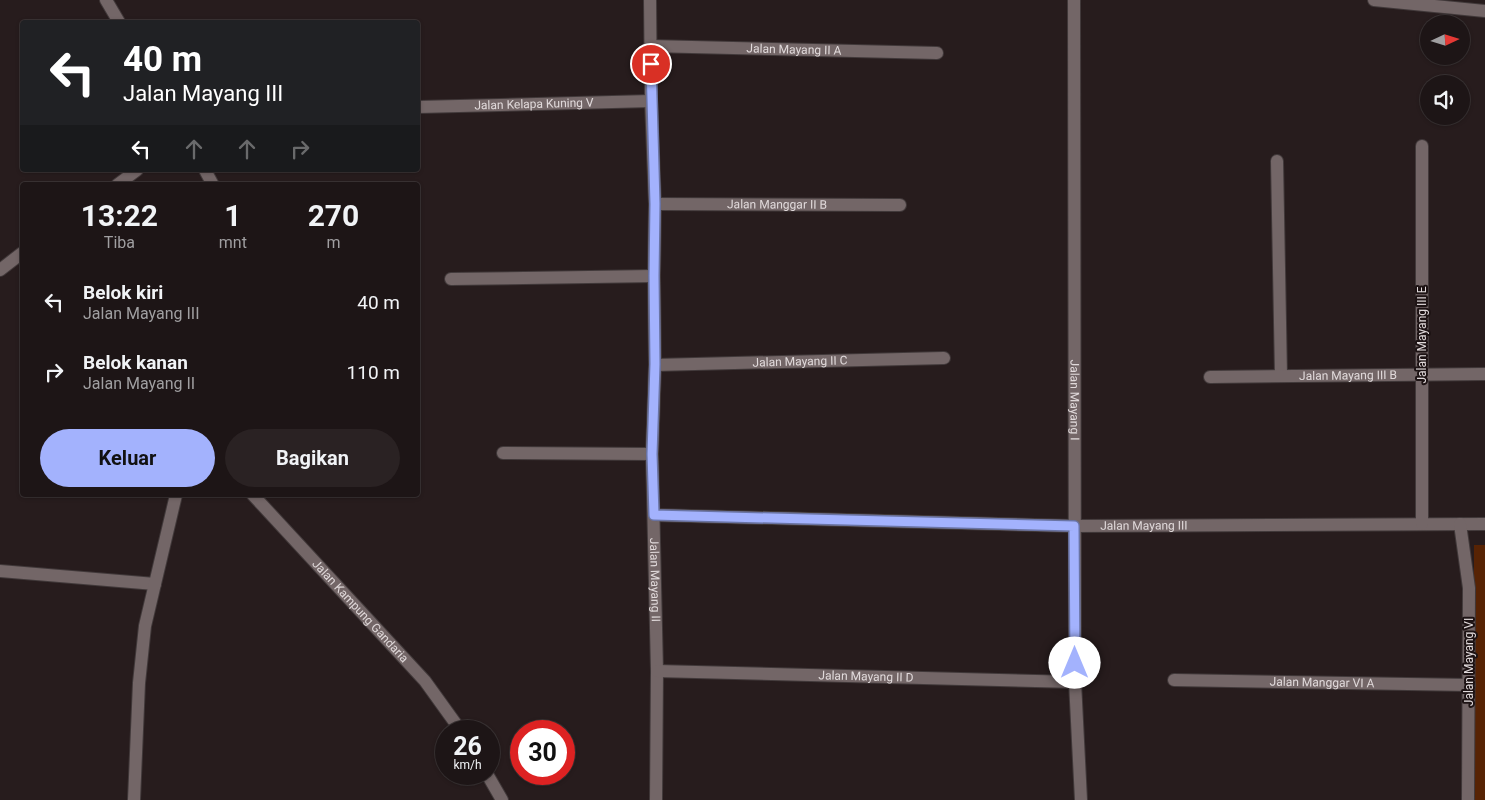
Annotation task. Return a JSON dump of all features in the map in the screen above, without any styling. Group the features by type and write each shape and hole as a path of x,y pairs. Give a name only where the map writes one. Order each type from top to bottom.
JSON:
{"street":[{"path":"106,0 118,20"},
{"name":"Jalan Mayang II","path":"650,0 655,204 655,364 652,454 657,671 656,800"},
{"name":"Jalan Mayang I","path":"1074,0 1075,682 1080,800"},
{"path":"1374,0 1485,11"},
{"name":"Jalan Mayang II A","path":"650,46 937,53"},
{"name":"Jalan Kelapa Kuning V","path":"420,107 651,101"},
{"name":"Jalan Mayang III E","path":"1422,146 1422,524"},
{"path":"1277,160 1281,376"},
{"path":"121,182 134,172"},
{"name":"Jalan Manggar II B","path":"655,204 900,205"},
{"path":"0,270 20,255"},
{"path":"451,279 654,276"},
{"name":"Jalan Mayang II C","path":"655,364 944,358"},
{"name":"Jalan Mayang III B","path":"1210,377 1485,374"},
{"path":"503,453 652,454"},
{"path":"134,800 141,654 145,626 176,497"},
{"name":"Jalan Kampung Gandaria","path":"255,497 425,680 453,720"},
{"name":"Jalan Mayang III","path":"654,515 1074,526 1485,524"},
{"name":"Jalan Mayang VI","path":"1460,524 1469,588 1468,800"},
{"path":"0,571 155,584"},
{"name":"Jalan Mayang II D","path":"657,671 1075,682"},
{"name":"Jalan Manggar VI A","path":"1174,680 1469,684"},
{"path":"493,785 502,800"}],"shaded area":[{"path":"1474,545 1485,545 1485,800 1474,800"}],"route":[{"path":"651,64 655,204 655,364 652,454 654,515 1074,526 1075,663"}]}
